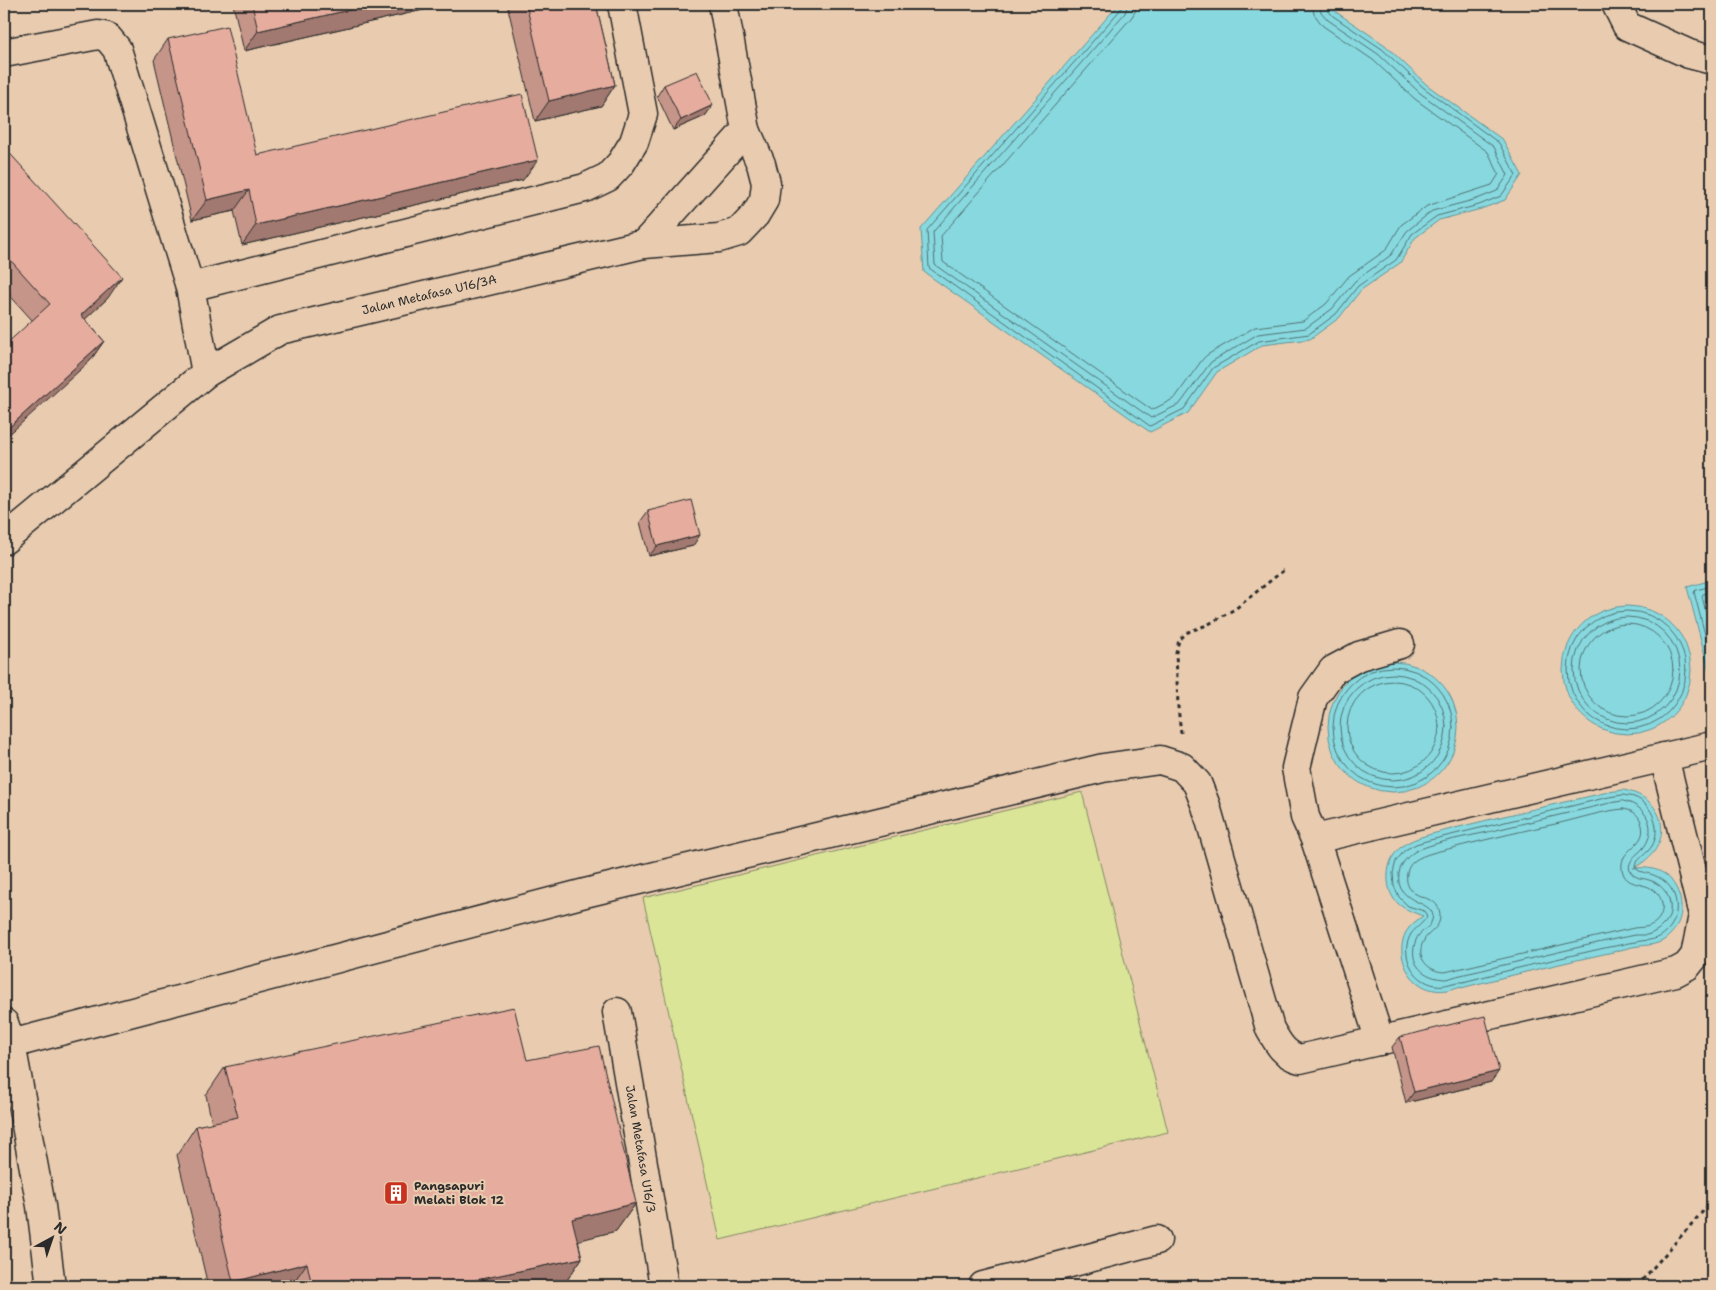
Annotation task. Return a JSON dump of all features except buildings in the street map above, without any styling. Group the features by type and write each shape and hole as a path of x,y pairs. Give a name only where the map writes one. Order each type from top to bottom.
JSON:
{"street":[{"path":"190,287 586,188 608,176 621,163 634,142 643,114 622,4"},
{"path":"644,244 746,130 723,4"},
{"path":"1616,4 1627,26 1689,54 1712,60"},
{"path":"4,52 98,35 107,37 117,49 190,287 206,373"},
{"name":"Jalan Metafasa U16/3A","path":"4,540 206,373 280,330 644,244 719,238 739,232 755,214 764,200 766,183 761,164 746,130"},
{"path":"1380,1041 1316,839 1305,817 1296,768 1313,698 1333,670 1359,656 1400,644"},
{"path":"1316,839 1712,746"},
{"path":"51,1286 41,1206 7,1034 585,892 1094,770 1160,760 1182,767 1197,783 1206,806 1270,1029 1284,1052 1300,1059 1676,972 1687,966 1695,956 1703,915 1664,757"},
{"name":"Jalan Metafasa U16/3","path":"617,1012 664,1286"},
{"path":"983,1286 1157,1240"}],"path":[{"path":"1182,767 1176,652 1178,640 1188,632 1235,609 1284,570"},
{"path":"1637,1286 1712,1201"}],"green space":[{"path":"1082,792 1168,1132 720,1240 643,898"}],"water":[{"path":"1119,4 1329,4 1336,12 1385,45 1427,85 1503,140 1522,175 1505,200 1481,209 1439,220 1415,238 1400,263 1361,290 1339,318 1310,339 1262,345 1217,372 1188,413 1150,432 924,272 921,229"},
{"path":"1712,580 1712,682 1687,587"},
{"path":"1627,606 1652,610 1673,624 1687,645 1691,670 1687,695 1673,716 1652,730 1627,734 1602,730 1581,716 1567,695 1563,670 1567,645 1581,624 1602,610"},
{"path":"1393,662 1418,667 1439,681 1453,702 1458,727 1453,752 1439,773 1418,787 1393,792 1368,787 1347,773 1333,752 1328,727 1333,702 1347,681 1368,667"},
{"path":"1623,790 1638,795 1650,803 1658,813 1661,824 1661,837 1656,848 1647,859 1633,868 1649,868 1663,873 1676,887 1681,903 1681,912 1676,927 1671,934 1655,944 1629,948 1461,988 1461,986 1438,991 1425,987 1411,976 1403,959 1403,941 1410,927 1423,916 1399,905 1389,889 1389,867 1392,858 1401,847 1420,837 1434,833"}],"place":[{"name":"Pangsapuri Melati Blok 12","path":"396,1193"}]}
